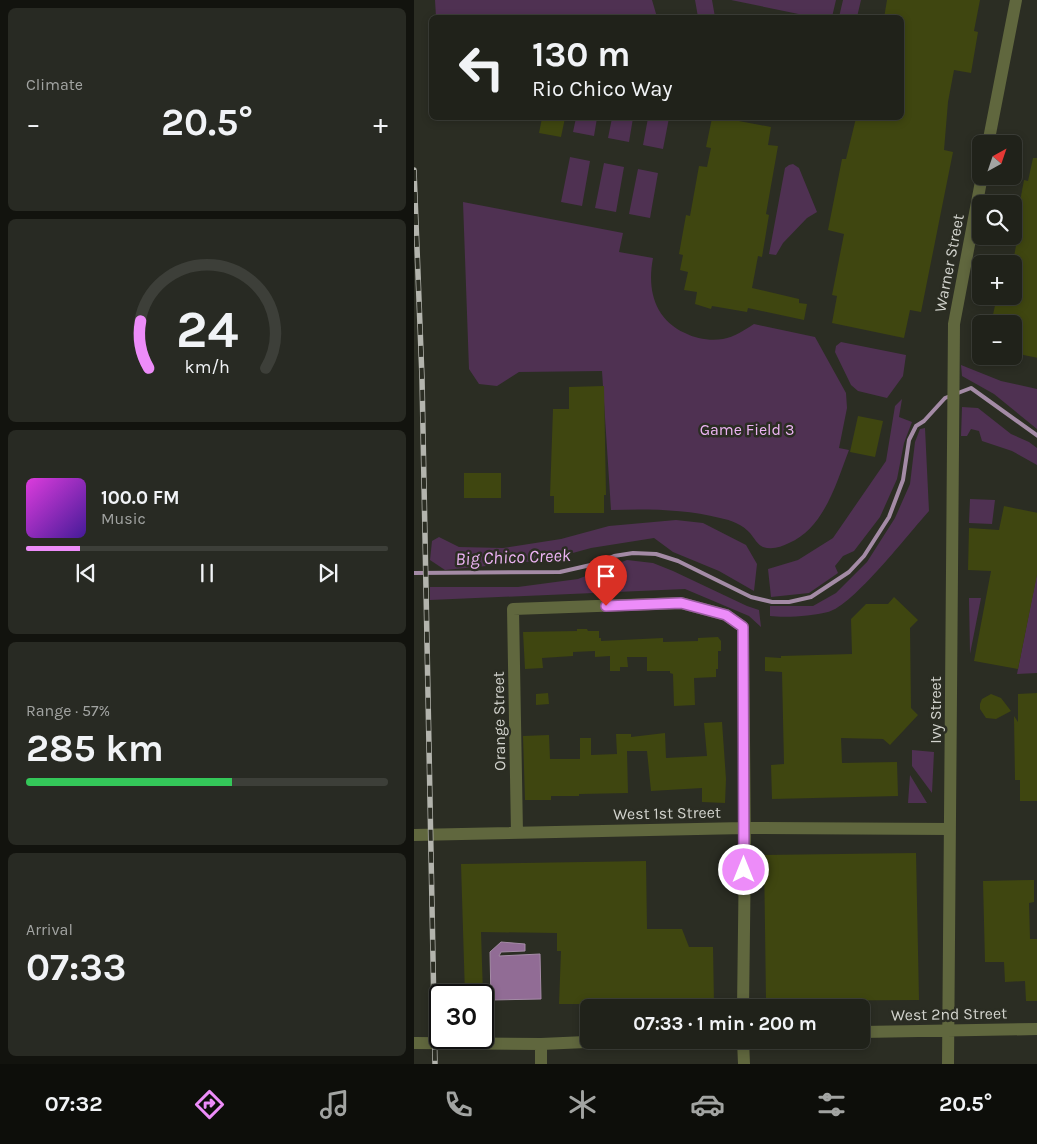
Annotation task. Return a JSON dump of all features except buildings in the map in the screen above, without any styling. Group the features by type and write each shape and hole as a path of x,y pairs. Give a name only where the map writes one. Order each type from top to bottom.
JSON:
{"street":[{"path":"990,135 1016,0"},
{"name":"Warner Street","path":"953,360 954,324 980,185"},
{"name":"Ivy Street","path":"948,1064 953,360"},
{"name":"Orange Street","path":"517,833 513,609 681,603 726,615 743,627 744,828"},
{"path":"743,999 744,828"},
{"name":"West 1st Street","path":"414,835 744,828 950,830"},
{"name":"West 2nd Street","path":"870,1032 1037,1029"},
{"path":"414,1043 541,1044 580,1042"},
{"path":"541,1044 541,1064"},
{"path":"743,1049 744,1064"}],"green space":[{"path":"435,0 652,0 656,15 436,15"},
{"path":"695,0 712,0 715,15 698,15"},
{"path":"731,0 836,0 832,15 804,15"},
{"path":"843,0 861,0 857,15 839,15"},
{"path":"576,120 597,120 594,136 573,132"},
{"path":"612,120 633,120 629,142 608,138"},
{"path":"648,120 669,120 663,149 643,145"},
{"path":"570,157 590,161 582,206 561,202"},
{"path":"604,163 624,167 616,212 595,208"},
{"path":"793,164 799,168 817,212 807,218 783,243 776,255 769,254 785,168"},
{"path":"638,169 658,173 650,218 629,214"},
{"name":"Game Field 3","path":"463,202 623,233 619,252 653,258 651,281 655,302 666,320 674,327 694,337 714,340 723,339 735,335 754,324 815,337 846,393 847,408 839,448 849,450 834,490 820,516 811,527 789,543 780,547 770,548 759,545 744,528 724,519 680,511 611,510 602,371 519,372 497,386 479,384 469,369"},
{"path":"841,342 906,355 903,376 887,398 858,391 851,385 835,352 836,346"},
{"path":"961,365 1001,381 1037,389 1037,429 994,394 962,376"},
{"path":"902,399 899,417 912,422 904,443 897,479 880,517 854,551 843,556 835,566 838,573 809,593 771,597 768,569 798,560 833,538 886,461 895,406"},
{"path":"962,407 978,408 1011,434 1037,448 1037,465 1012,451 982,441 979,431 971,429 967,436 961,436"},
{"path":"925,428 929,511 866,583 839,607 814,615 770,616 770,606 813,606 836,593 867,562 895,518 910,484 915,442 920,429"},
{"path":"970,499 995,500 992,524 969,523"},
{"path":"676,520 703,523 746,545 757,564 754,591 719,571 673,552 654,538 591,548 547,560 445,570 430,560 432,541 439,537 459,547 503,548 561,539 609,526"},
{"path":"627,560 653,563 759,610 761,627 749,616 685,589 430,600 430,587 518,587 578,579"},
{"path":"1037,573 1037,673 1017,674"},
{"path":"969,598 981,598 970,654"},
{"path":"912,750 934,752 932,793 912,766"},
{"path":"910,775 927,803 908,803"}],"shaded area":[{"path":"501,942 525,944 525,951 501,952 499,956 540,954 541,999 494,1000 494,984 491,984 490,952"}],"waterway":[{"name":"Big Chico Creek","path":"414,573 560,572 595,564 614,556 633,553 656,554 678,561 751,597 772,602 789,602 811,597 849,572 864,556 889,517 903,480 909,440 916,426 924,421 945,398 971,388 1038,436"}],"railway":[{"path":"414,170 422,378 435,1064"}],"route":[{"path":"606,606 681,603 726,615 743,627 744,870"}]}
